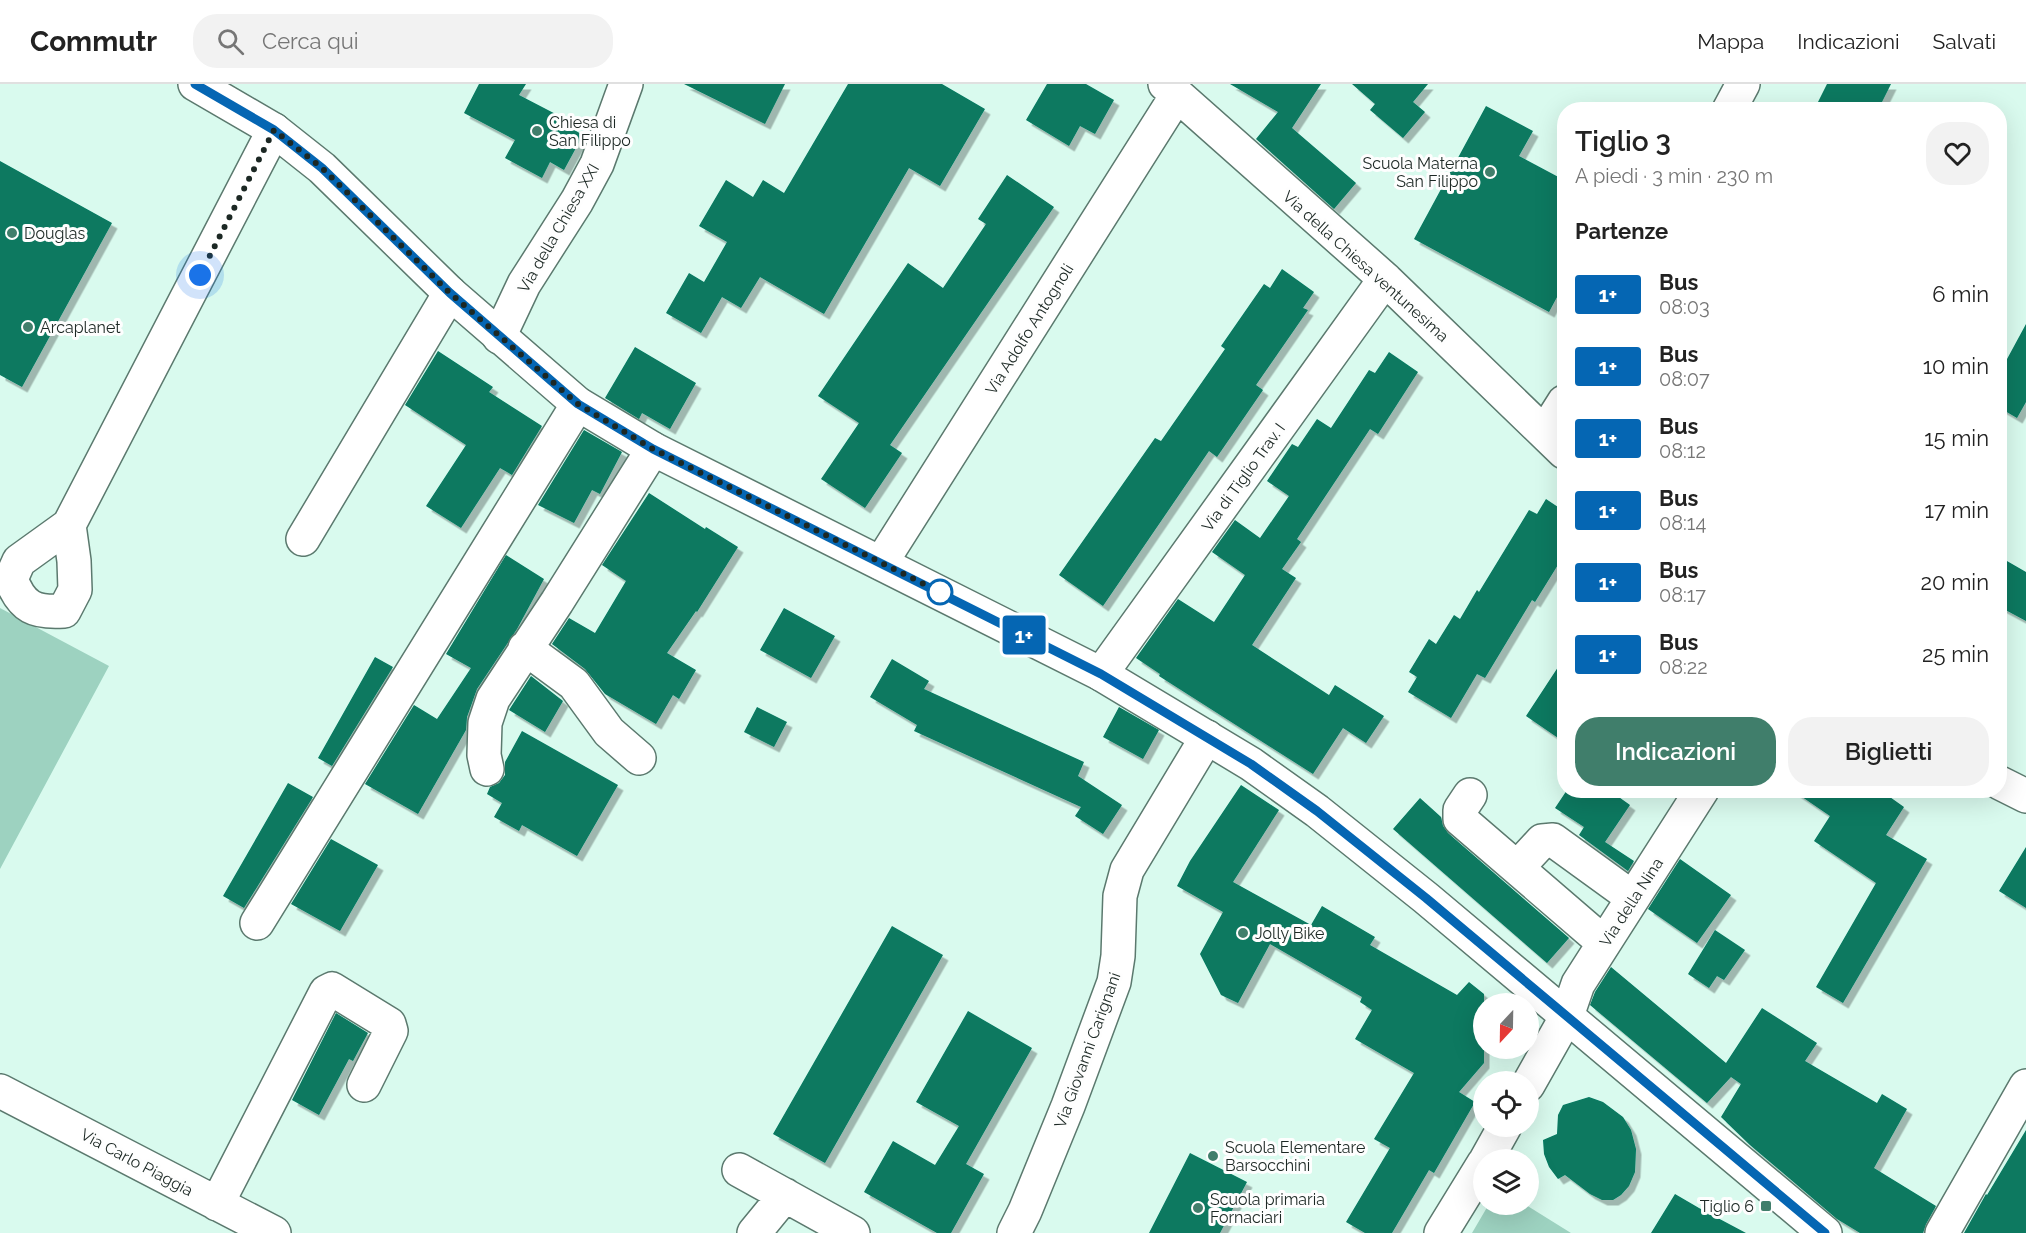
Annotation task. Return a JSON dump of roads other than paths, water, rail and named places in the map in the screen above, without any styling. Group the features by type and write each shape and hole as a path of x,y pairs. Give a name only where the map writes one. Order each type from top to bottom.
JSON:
{"street":[{"path":"195,84 274,130 322,168 450,293 578,404 653,449 1101,674 1251,764 1335,824 1426,898 1825,1233"},
{"name":"Via della Chiesa XXI","path":"499,337 524,284 577,201 597,164 626,84"},
{"path":"1733,102 1743,84"},
{"name":"Via della Chiesa ventunesima","path":"1171,89 1385,279 1555,442"},
{"name":"Via Adolfo Antognoli","path":"880,562 1171,89"},
{"path":"69,525 274,130"},
{"name":"Via di Tiglio Trav. I","path":"1101,674 1385,279"},
{"path":"303,539 450,293"},
{"path":"257,923 578,404"},
{"path":"487,769 484,755 485,723 493,699 653,449"},
{"path":"525,648 574,684 609,732 639,758"},
{"name":"Via Giovanni Carignani","path":"1014,1233 1064,1117 1114,982 1118,956 1120,896 1127,870 1207,736"},
{"path":"2007,786 2026,796"},
{"path":"1470,795 1460,810 1460,819 1604,943"},
{"name":"Via della Nina","path":"1536,1071 1567,1016 1578,984 1697,798"},
{"path":"1517,868 1542,841 1553,840 1633,898"},
{"path":"217,1204 326,992 332,989 389,1024 391,1031 363,1085"},
{"path":"1942,1233 2026,1086"},
{"name":"Via Carlo Piaggia","path":"0,1091 274,1233"},
{"path":"739,1170 853,1233"},
{"path":"1441,1233 1473,1181"},
{"path":"754,1233 785,1195"}],"place":[{"name":"Chiesa di San Filippo","path":"537,131"},
{"name":"Scuola Materna San Filippo","path":"1490,172"},
{"name":"Douglas","path":"12,233"},
{"name":"Arcaplanet","path":"28,327"},
{"name":"Jolly Bike","path":"1243,933"},
{"name":"Scuola Elementare Barsocchini","path":"1213,1156"},
{"name":"Tiglio 6","path":"1766,1206"},
{"name":"Scuola primaria Fornaciari","path":"1198,1208"}]}
